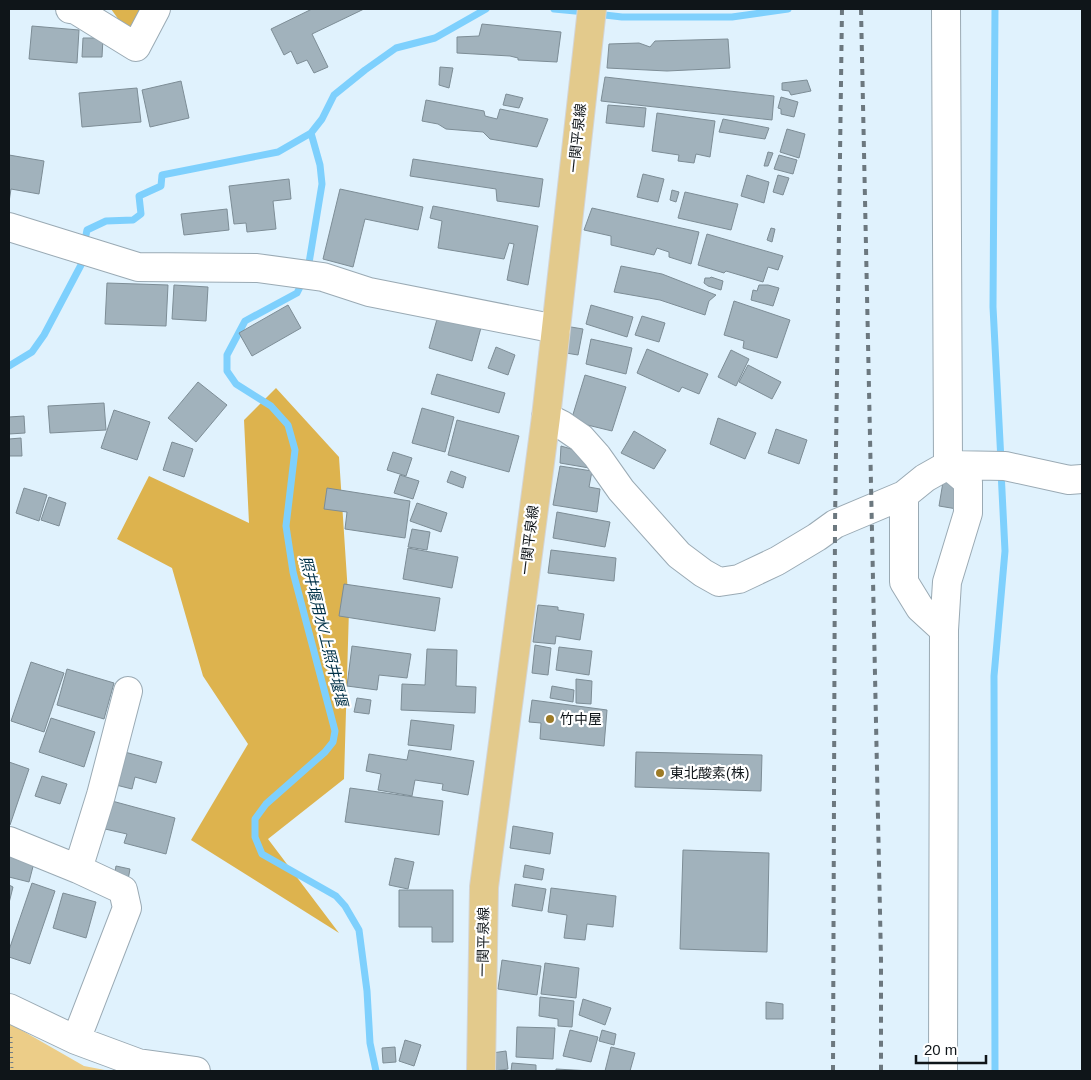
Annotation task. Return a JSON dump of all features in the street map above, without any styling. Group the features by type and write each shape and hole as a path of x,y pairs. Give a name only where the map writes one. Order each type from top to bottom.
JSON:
{"main road":[{"name":"一関平泉線","path":"480,1071 484,887 546,417 590,19"}],"street":[{"path":"70,9 76,10 136,47 156,9"},
{"path":"943,1071 944,630 948,582 968,513 968,482 958,465 946,14"},
{"path":"9,227 138,267 257,268 323,277 369,292 556,330"},
{"path":"546,417 581,438 622,490 679,555 719,582 739,579 785,556 835,524 904,495 925,478 958,465 1005,466 1069,480 1082,479"},
{"path":"904,495 904,582 920,608 944,630"},
{"path":"78,869 101,795 128,691"},
{"path":"9,841 78,869 123,890 127,908 76,1040"},
{"path":"9,1009 76,1040 138,1063 196,1071"}],"path":[{"path":"9,1009 12,1071"}],"shaded area":[{"path":"111,9 148,9 129,34"},
{"path":"276,388 339,457 349,609 344,779 268,839 339,933 191,840 248,744 203,676 172,568 117,539 149,476 249,523 244,420"},
{"path":"9,1023 84,1066 110,1071 9,1071"}],"building":[{"path":"312,9 364,9 312,34 328,67 314,73 307,60 297,64 291,51 284,55 271,29"},
{"path":"482,24 561,32 557,62 518,60 518,58 510,56 457,53 457,37 479,36"},
{"path":"32,26 79,30 77,63 29,59"},
{"path":"83,38 103,38 102,57 82,57"},
{"path":"728,39 730,68 667,71 607,68 609,44 639,43 650,47 655,41"},
{"path":"440,67 453,68 449,88 439,85"},
{"path":"605,77 774,96 772,120 601,101"},
{"path":"807,80 811,91 791,95 789,91 782,90 782,83"},
{"path":"181,81 189,118 150,127 142,90"},
{"path":"137,88 141,122 82,127 79,93"},
{"path":"506,94 523,98 519,108 503,105"},
{"path":"781,97 798,102 794,117 781,114 781,109 778,108"},
{"path":"426,100 484,111 485,116 497,119 500,109 548,119 537,147 490,139 483,132 446,129 438,124 422,121"},
{"path":"608,105 646,108 644,127 606,123"},
{"path":"657,113 715,121 710,157 696,154 694,163 678,161 679,155 652,151"},
{"path":"723,119 769,128 765,139 719,132"},
{"path":"787,129 805,134 799,158 780,152"},
{"path":"768,152 773,153 768,166 764,166"},
{"path":"9,155 44,161 39,194 11,189 9,202"},
{"path":"779,155 797,160 793,174 774,169"},
{"path":"413,159 543,179 539,207 497,201 496,189 410,176"},
{"path":"643,174 664,179 658,202 637,197"},
{"path":"747,175 769,182 764,203 741,196"},
{"path":"778,175 789,178 783,195 773,192"},
{"path":"289,179 291,199 273,201 276,229 247,232 246,223 234,224 229,186"},
{"path":"340,189 423,207 418,230 365,219 353,267 323,259"},
{"path":"672,190 679,192 676,202 670,200"},
{"path":"685,192 738,204 731,230 678,218"},
{"path":"433,206 538,226 528,285 507,280 514,244 509,243 504,259 438,248 442,221 430,218"},
{"path":"592,208 699,232 691,264 669,257 669,252 657,248 654,255 611,245 611,236 584,230"},
{"path":"227,209 229,230 184,235 181,214"},
{"path":"771,228 775,229 772,242 767,240"},
{"path":"707,234 783,256 778,270 768,267 763,282 698,265"},
{"path":"621,266 662,274 716,295 709,301 705,315 660,300 614,292"},
{"path":"711,277 723,281 721,290 704,283 705,278"},
{"path":"107,283 168,285 166,326 105,324"},
{"path":"174,285 208,287 206,321 172,319"},
{"path":"759,285 779,288 773,306 751,300 753,290 757,291"},
{"path":"734,301 790,320 777,358 743,348 744,341 724,335"},
{"path":"288,305 301,328 252,356 239,333"},
{"path":"591,305 633,317 627,337 586,324"},
{"path":"439,312 482,324 472,361 429,348"},
{"path":"642,316 665,323 659,342 635,335"},
{"path":"565,326 583,329 578,355 560,352"},
{"path":"591,339 632,348 626,374 586,364"},
{"path":"496,347 515,355 508,375 488,368"},
{"path":"647,349 708,374 699,394 682,387 679,392 637,373"},
{"path":"731,350 749,359 736,386 718,377"},
{"path":"748,365 781,382 772,399 739,382"},
{"path":"437,374 505,393 499,413 431,394"},
{"path":"585,375 626,387 612,431 571,421"},
{"path":"198,382 227,405 196,442 168,418"},
{"path":"104,403 106,430 50,433 48,406"},
{"path":"422,408 454,417 445,452 412,443"},
{"path":"114,410 150,422 137,460 101,448"},
{"path":"24,416 25,433 9,434 9,417"},
{"path":"718,418 756,433 745,459 710,444"},
{"path":"457,420 519,436 509,472 448,455"},
{"path":"776,429 807,440 799,464 768,453"},
{"path":"634,431 666,450 654,469 621,453"},
{"path":"21,438 22,456 9,456 9,439"},
{"path":"172,442 193,449 184,477 163,470"},
{"path":"561,446 585,453 595,469 560,463"},
{"path":"393,452 412,458 406,476 387,470"},
{"path":"560,466 592,471 589,487 600,489 597,512 553,505"},
{"path":"451,471 466,477 463,488 447,482"},
{"path":"400,475 419,481 413,499 394,493"},
{"path":"943,482 961,485 957,509 939,506"},
{"path":"24,488 47,495 39,521 16,513"},
{"path":"327,488 410,501 405,538 345,529 347,512 324,509"},
{"path":"49,497 66,503 59,526 41,520"},
{"path":"417,503 447,513 441,532 410,521"},
{"path":"557,512 610,522 605,547 553,538"},
{"path":"412,529 430,532 427,550 408,547"},
{"path":"408,548 458,557 452,588 403,579"},
{"path":"551,550 616,558 614,581 548,573"},
{"path":"344,584 440,598 435,631 339,616"},
{"path":"538,605 558,607 558,610 584,614 580,640 556,636 555,644 533,642"},
{"path":"535,645 551,648 548,675 532,673"},
{"path":"352,646 411,654 407,678 379,675 377,690 347,686"},
{"path":"559,647 592,651 589,675 556,670"},
{"path":"427,649 457,650 456,686 476,687 475,713 401,710 402,684 425,685"},
{"path":"31,662 64,673 44,732 11,721"},
{"path":"67,669 114,683 104,719 57,705"},
{"path":"576,679 592,681 591,704 576,703"},
{"path":"552,686 574,690 573,702 550,698"},
{"path":"357,698 371,700 369,714 354,712"},
{"path":"532,700 607,710 604,746 540,739 541,723 529,722"},
{"path":"51,718 95,732 84,767 39,752"},
{"path":"411,720 454,725 451,750 408,745"},
{"path":"409,750 474,761 468,795 442,790 443,784 415,780 412,796 378,790 381,774 366,771 369,754 407,760"},
{"path":"121,751 162,762 156,783 135,777 132,789 112,784"},
{"path":"636,752 762,755 761,791 635,787"},
{"path":"9,762 29,769 10,825 9,825"},
{"path":"42,776 67,784 60,804 35,796"},
{"path":"350,788 443,801 439,835 345,822"},
{"path":"112,801 175,818 166,854 124,843 127,834 105,829"},
{"path":"513,826 553,833 550,854 510,848"},
{"path":"9,847 36,855 29,882 9,877"},
{"path":"683,850 769,853 767,952 680,949"},
{"path":"395,858 414,862 408,889 389,885"},
{"path":"525,865 544,869 542,880 523,877"},
{"path":"116,866 130,869 128,880 114,877"},
{"path":"32,883 55,891 30,964 9,957 9,950"},
{"path":"515,884 546,889 542,911 512,906"},
{"path":"9,885 13,887 9,903"},
{"path":"551,888 616,896 613,927 587,924 585,940 564,938 567,915 548,912"},
{"path":"399,890 453,890 453,942 432,942 432,927 399,927"},
{"path":"63,893 96,902 86,938 53,928"},
{"path":"502,960 541,966 537,995 498,989"},
{"path":"545,963 579,968 576,998 541,994"},
{"path":"540,997 574,1001 572,1027 558,1026 558,1019 539,1016"},
{"path":"583,999 611,1008 605,1025 579,1015"},
{"path":"766,1002 783,1004 783,1019 766,1019"},
{"path":"517,1027 555,1028 553,1059 516,1057"},
{"path":"570,1030 598,1037 591,1062 563,1056"},
{"path":"602,1030 616,1034 614,1045 599,1041"},
{"path":"405,1040 421,1045 414,1066 399,1061"},
{"path":"395,1047 396,1062 383,1063 382,1048"},
{"path":"611,1047 635,1053 630,1071 605,1071"},
{"path":"506,1051 508,1069 494,1071 492,1053"},
{"path":"512,1063 536,1065 536,1071 511,1071"},
{"path":"556,1069 591,1071 556,1071"}],"waterway":[{"name":"照井堰用水/上照井堰堰","path":"308,269 322,184 320,165 311,133 322,119 334,95 396,48 435,38 486,9"},
{"name":"照井堰用水/上照井堰堰","path":"554,9 586,12"},
{"name":"照井堰用水/上照井堰堰","path":"596,14 622,17 732,17 788,9"},
{"path":"995,9 993,307 1001,461"},
{"path":"84,245 87,230 106,221 133,220 141,214 139,196 161,186 162,175 278,152 311,133"},
{"path":"9,366 32,352 44,335 81,265 82,255"},
{"name":"照井堰用水/上照井堰堰","path":"303,281 297,293 245,321 227,355 227,371 236,384 271,406 288,425 295,450 286,526 293,572 335,731 333,742 325,752 266,804 255,819 255,837 262,854 336,896 345,906 359,930 367,991 370,1043 376,1071"},
{"path":"995,1071 994,676 1005,551 1001,471"}],"railway":[{"path":"833,1071 835,524 842,9"},
{"path":"861,9 881,960 881,1071"}],"place":[{"name":"竹中屋","path":"550,719"},
{"name":"東北酸素(株)","path":"660,773"}]}
